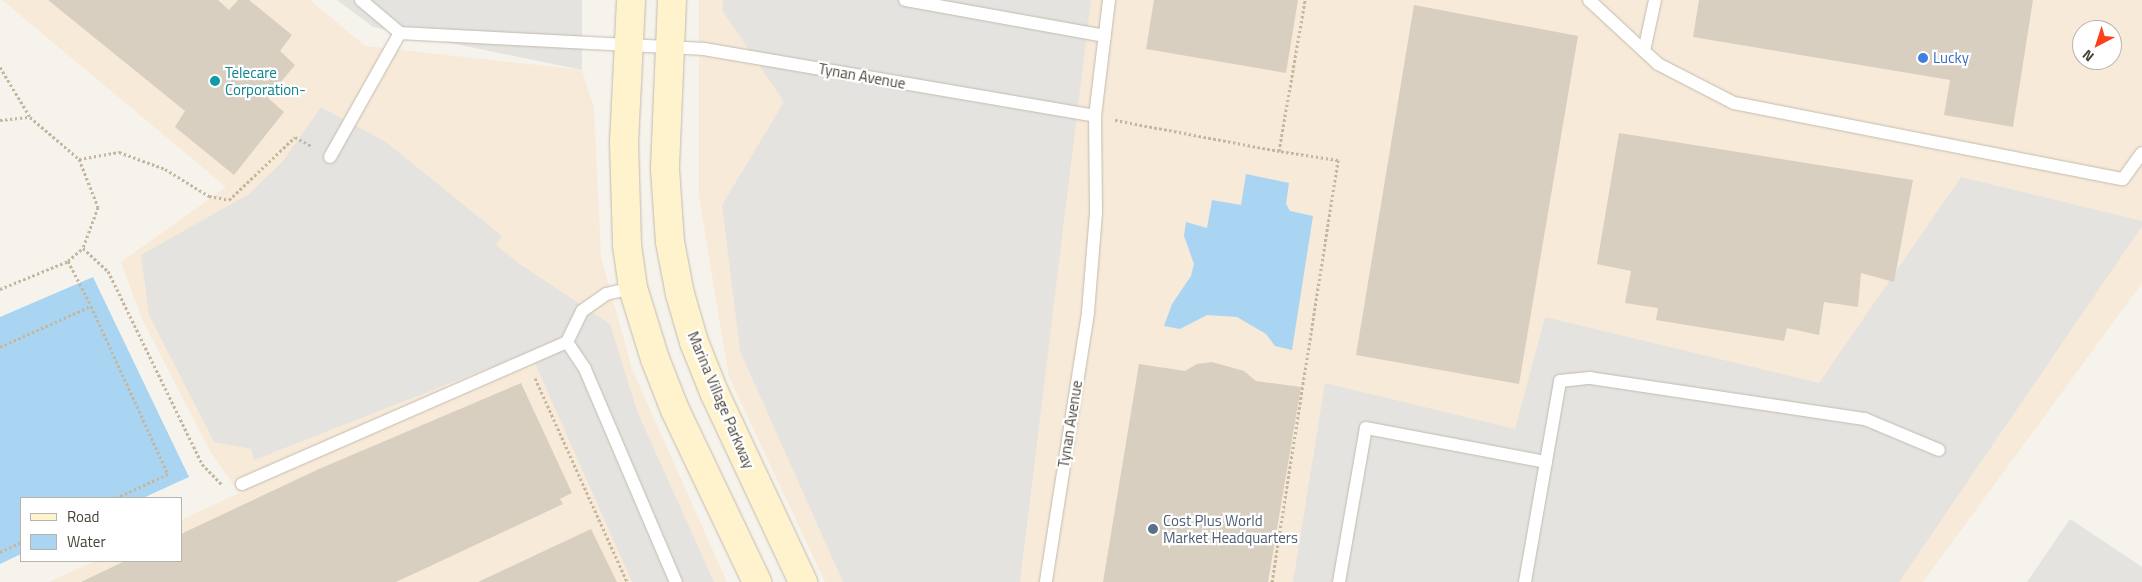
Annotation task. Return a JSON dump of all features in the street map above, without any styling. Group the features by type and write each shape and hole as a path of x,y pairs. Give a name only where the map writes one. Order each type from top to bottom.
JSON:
{"street":[{"path":"631,0 624,194 633,288 655,359 675,410 757,582"},
{"name":"Marina Village Parkway","path":"672,0 665,169 670,242 680,294 714,392 803,582"}],"lane":[{"path":"330,157 400,32 361,0"},
{"path":"905,0 1104,36"},
{"name":"Tynan Avenue","path":"1046,582 1088,313 1096,213 1095,116 1109,0"},
{"path":"1589,0 1658,64 1734,103 2123,179 2142,153"},
{"path":"1644,51 1655,0"},
{"name":"Tynan Avenue","path":"400,32 704,49 1095,116"},
{"path":"242,484 568,342 582,310 606,294 633,288"},
{"path":"568,342 584,369 676,582"},
{"path":"1525,582 1560,381 1590,378 1864,419 1939,450"},
{"path":"1339,582 1366,428 1546,462"}],"path":[{"path":"1279,151 1305,0"},
{"path":"0,67 30,117 79,160 98,207 83,248 68,261 0,289"},
{"path":"1095,116 1279,151 1338,160 1272,582"},
{"path":"0,120 30,117"},
{"path":"79,160 119,152 165,169 209,196 229,200 295,137 330,157"},
{"path":"83,248 108,271 202,464 227,490"},
{"path":"68,261 91,306 168,474 118,497"},
{"path":"0,347 91,306"},
{"path":"533,374 627,582"},
{"path":"0,552 20,542"}],"shaded area":[{"path":"2,0 310,0 365,46 582,70 594,108 601,257 632,369 727,582 49,582 93,562 182,562 182,520 239,493 210,451 142,319 121,262 226,187"},
{"path":"337,0 582,0 582,70 373,27"},
{"path":"699,0 2142,0 2142,283 1923,582 825,582 729,377 699,196"},
{"path":"723,0 1091,0 1020,582 843,582 740,351 722,205 784,102 722,10"},
{"path":"321,107 386,142 502,236 496,245 518,263 610,324 637,411 714,582 632,582 530,352 254,460 251,449 214,442 149,315 141,255 249,194 283,161"},
{"path":"1961,177 2142,221 2142,226 1899,582 1293,582 1325,383 1515,429 1545,317 1819,383"},
{"path":"2070,519 2142,567 2142,582 2027,582"}],"water":[{"path":"1246,174 1289,183 1286,204 1290,211 1313,216 1292,350 1275,346 1266,334 1237,317 1207,315 1180,329 1164,326 1172,304 1191,276 1194,264 1184,236 1186,222 1207,228 1212,200 1241,205"},
{"path":"93,277 189,477 145,497 20,497 20,554 0,564 0,317"}],"building":[{"name":"Telecare Corporation-","path":"48,0 218,0 229,10 238,0 249,0 292,35 280,51 295,65 268,98 284,112 234,175 175,127 185,111"},
{"path":"1154,0 1298,0 1286,73 1146,49"},
{"name":"Lucky","path":"1699,0 2033,0 2013,127 1944,115 1950,80 1693,37"},
{"path":"1414,5 1578,36 1519,384 1356,355"},
{"path":"1619,133 1913,180 1894,282 1861,273 1858,307 1824,302 1819,335 1787,328 1784,341 1656,320 1658,308 1625,303 1631,271 1597,264"},
{"path":"1212,362 1244,371 1256,381 1301,387 1268,582 1103,582 1139,364 1185,371 1197,364"},
{"path":"521,383 572,493 560,499 563,504 396,582 81,582 123,562 182,562 182,534 319,469"},
{"path":"591,529 617,582 478,582"}],"place":[{"name":"Lucky","path":"1923,58"},
{"name":"Telecare Corporation-","path":"215,81"},
{"name":"Cost Plus World Market Headquarters","path":"1153,529"}]}
